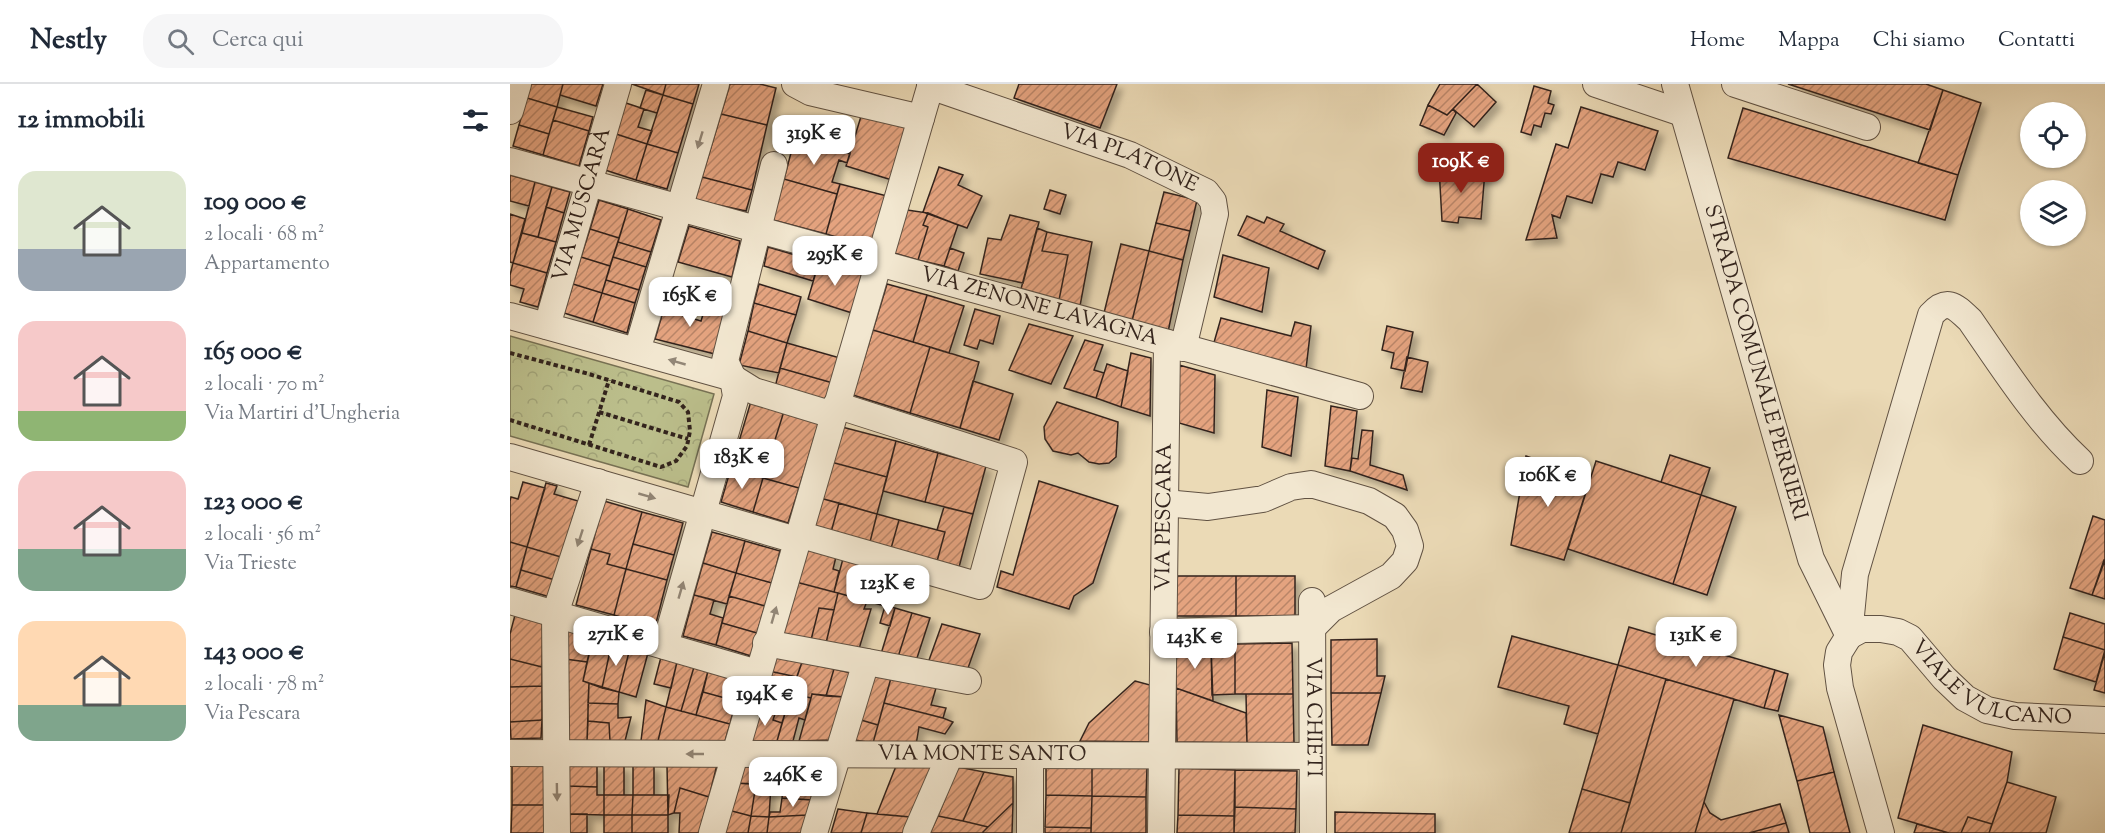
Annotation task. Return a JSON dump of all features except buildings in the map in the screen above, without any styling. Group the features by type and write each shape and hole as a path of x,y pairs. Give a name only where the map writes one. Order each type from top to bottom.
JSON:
{"street":[{"path":"510,111 518,84"},
{"name":"VIA MUSCARÀ","path":"547,326 618,84"},
{"path":"637,351 716,84"},
{"path":"795,84 810,92 921,117"},
{"path":"1596,84 1682,113"},
{"name":"STRADA COMUNALE PERRIERI","path":"1675,84 1811,559 1849,636"},
{"path":"1735,84 1867,127"},
{"path":"712,833 930,85"},
{"name":"VIA PLATONE","path":"930,85 1130,155 1206,192 1214,201 1215,214 1175,346"},
{"name":"VIA ZENONE LAVAGNA","path":"510,161 1360,396"},
{"path":"665,646 736,396 733,378 725,361 774,165"},
{"path":"1881,833 1840,688 1837,665 1839,652 1849,636 1855,574 1931,315 1938,307 1947,304 1957,308 1970,320 2039,419 2080,461"},
{"path":"510,316 733,378 754,391 835,410 1014,462 980,586 703,513 510,457"},
{"name":"VIA PESCARA","path":"1161,833 1165,503 1175,346"},
{"path":"557,833 555,614 597,482"},
{"path":"1163,632 1312,628 1331,609 1391,576 1405,561 1410,546 1405,530 1395,516 1369,501 1311,483 1291,487 1263,499 1208,507 1165,503"},
{"path":"510,601 757,673"},
{"name":"VIA CHIETI","path":"1312,601 1312,833"},
{"name":"VIALE VULCANO","path":"1849,636 1862,629 1881,629 1898,632 1910,638 1944,678 1965,698 1987,710 2015,716 2105,720"},
{"path":"766,643 968,681"},
{"path":"814,833 866,662"},
{"name":"VIA MONTE SANTO","path":"510,753 1312,756"},
{"path":"916,833 950,755"},
{"path":"1030,755 1030,833"}],"path":[{"path":"510,353 679,402 688,412 690,431 687,446 676,461 661,467 510,420"},
{"path":"590,445 609,380"},
{"path":"599,412 688,439"}],"green space":[{"path":"510,336 714,394 688,487 510,436"}]}
